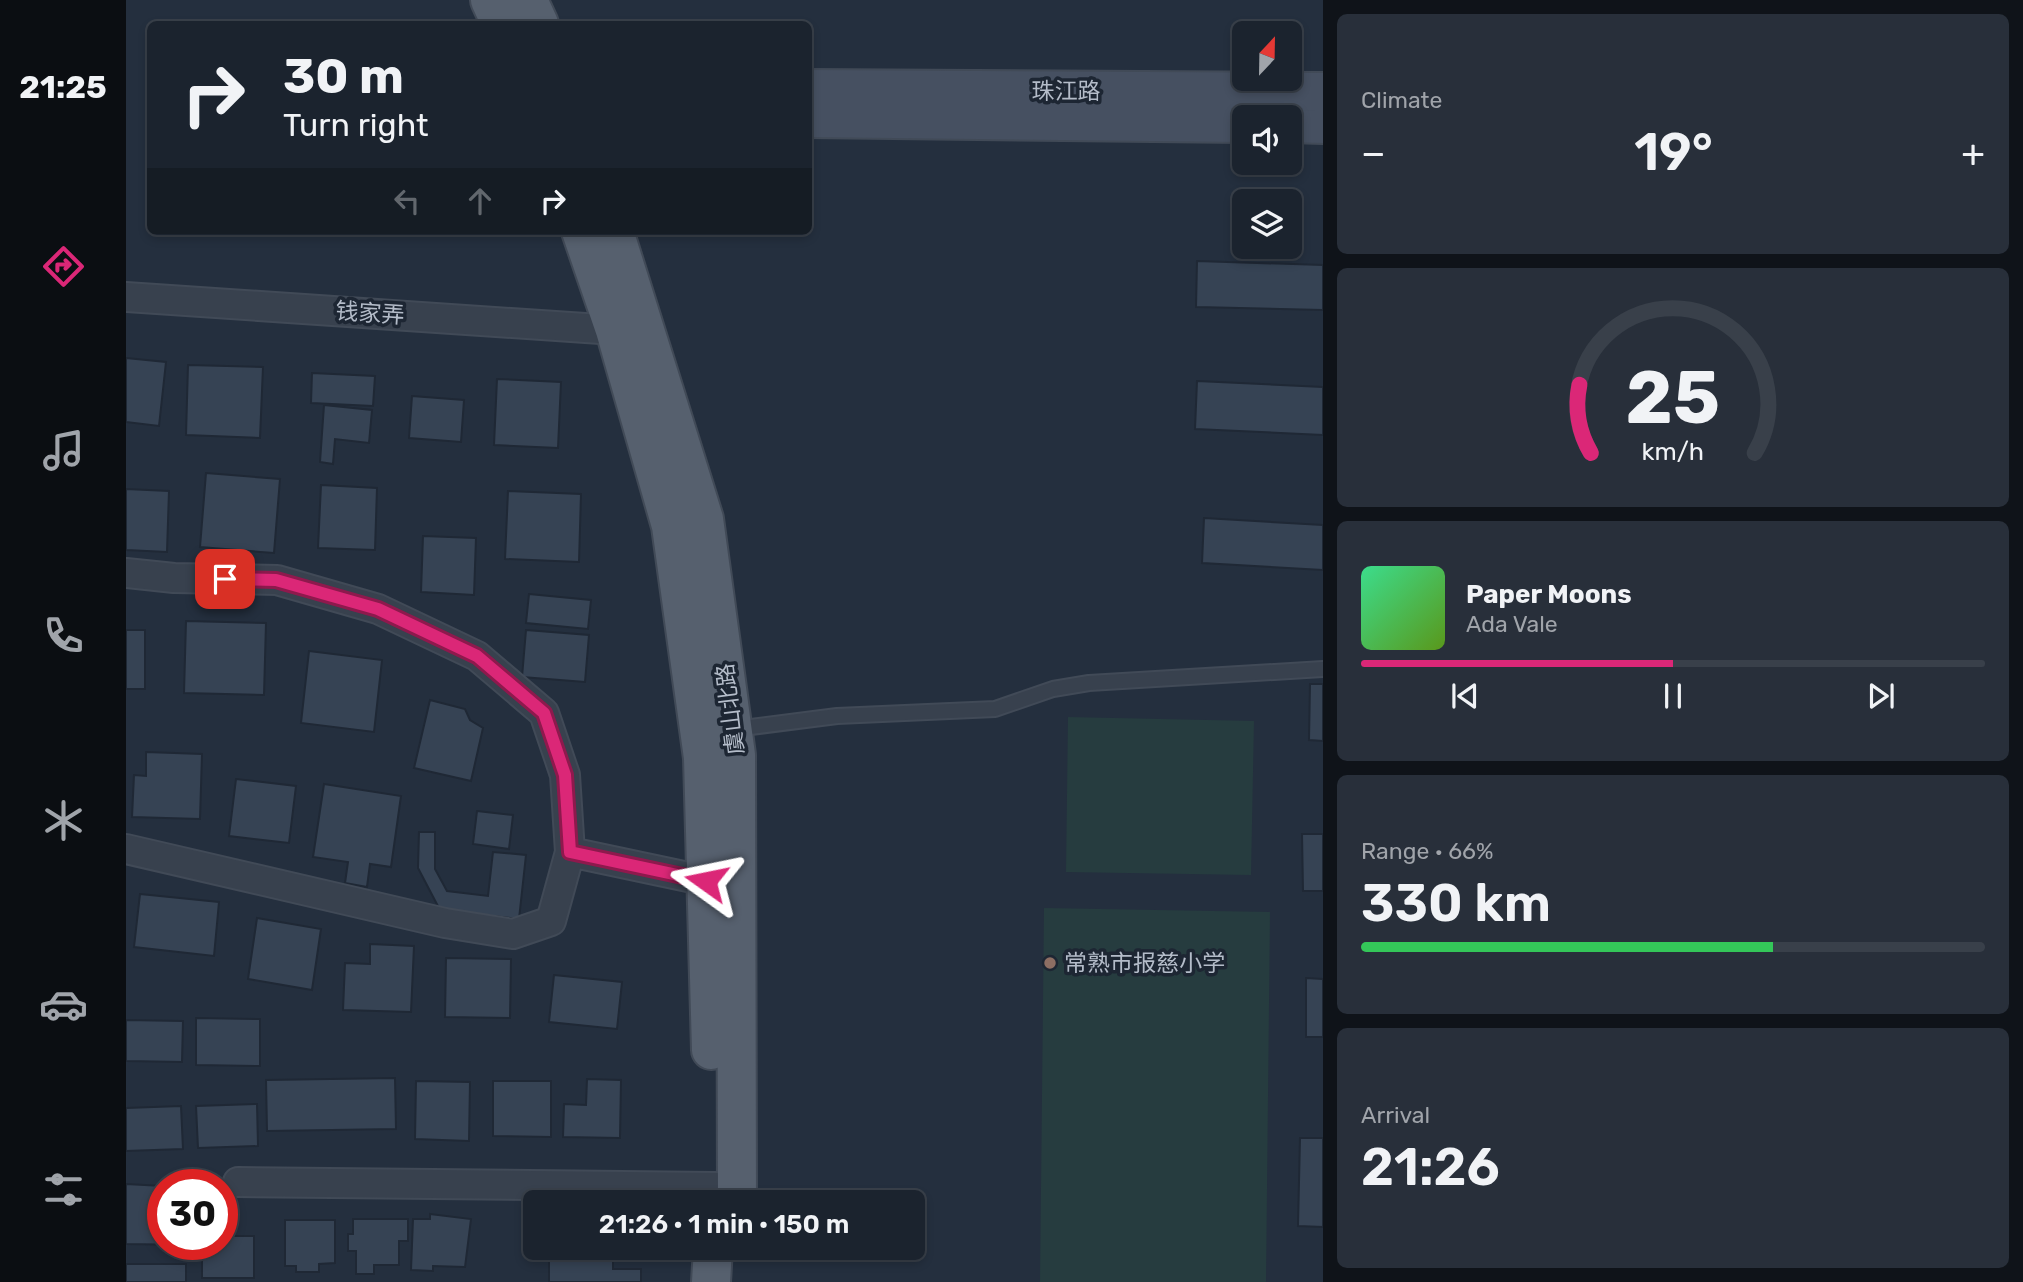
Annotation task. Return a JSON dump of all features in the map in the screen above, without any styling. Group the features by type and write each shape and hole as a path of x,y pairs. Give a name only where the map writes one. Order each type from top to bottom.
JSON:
{"main road":[{"path":"490,0 500,21"},
{"path":"527,0 537,21"},
{"name":"珠江路","path":"812,89 1323,92"},
{"name":"珠江路","path":"812,118 1232,123"},
{"path":"1302,123 1323,124"},
{"name":"虞山北路","path":"582,235 615,330 671,526 703,758 706,881 722,1190"},
{"name":"虞山北路","path":"615,235 705,519 733,729 737,769 722,1190"},
{"path":"711,1282 712,1260"},
{"path":"737,1260 737,1282"}],"street":[{"name":"钱家弄","path":"126,297 615,330"},
{"path":"126,573 174,578 276,580 378,609 477,656 544,713 565,775 570,852 551,921 513,934 445,922 126,849"},
{"path":"570,852 706,881"},
{"path":"238,1182 523,1191"}],"lane":[{"path":"733,729 837,716 995,709 1053,689 1089,683 1323,670"}],"green space":[{"path":"1068,717 1254,721 1251,875 1066,872"},
{"path":"1044,908 1270,912 1266,1282 1040,1282"}],"building":[{"path":"1197,261 1323,265 1323,310 1196,307"},
{"path":"126,358 166,362 159,426 126,422"},
{"path":"188,365 263,367 260,438 186,435"},
{"path":"312,373 375,376 373,406 311,403"},
{"path":"497,379 561,382 558,448 494,445"},
{"path":"1197,381 1323,387 1323,435 1195,429"},
{"path":"412,396 464,400 461,442 409,438"},
{"path":"324,405 372,410 369,443 335,439 333,464 320,462"},
{"path":"206,473 280,479 274,553 200,547"},
{"path":"321,485 377,488 375,550 318,548"},
{"path":"126,489 169,491 167,552 126,550"},
{"path":"508,491 581,494 579,562 505,559"},
{"path":"1204,518 1323,525 1323,570 1202,563"},
{"path":"423,536 476,538 474,595 421,592"},
{"path":"529,594 591,600 588,629 526,623"},
{"path":"186,621 266,623 264,695 184,693"},
{"path":"126,630 145,630 145,689 126,689"},
{"path":"526,630 589,635 585,682 522,677"},
{"path":"309,651 382,660 374,732 301,723"},
{"path":"1310,684 1323,684 1323,741 1309,740"},
{"path":"430,700 465,709 470,720 483,728 471,781 414,768"},
{"path":"146,752 202,754 200,819 132,817 134,775 146,776"},
{"path":"236,779 296,786 289,843 229,836"},
{"path":"324,784 401,796 391,867 370,864 367,887 345,883 348,862 313,857"},
{"path":"477,811 513,815 509,849 473,844"},
{"path":"419,832 435,832 435,869 447,891 488,896 493,852 526,855 519,919 440,910 418,868"},
{"path":"1302,834 1323,834 1323,891 1303,891"},
{"path":"140,894 219,902 214,956 134,947"},
{"path":"257,918 321,929 312,990 248,979"},
{"path":"370,944 414,946 411,1012 343,1010 345,963 370,964"},
{"path":"446,958 511,959 510,1018 445,1017"},
{"path":"554,975 622,982 617,1029 549,1022"},
{"path":"1306,978 1323,979 1323,1037 1306,1037"},
{"path":"196,1018 260,1019 260,1066 196,1065"},
{"path":"126,1020 183,1021 182,1062 126,1061"},
{"path":"395,1078 396,1129 267,1131 266,1080"},
{"path":"587,1079 621,1080 620,1138 563,1137 564,1104 586,1105"},
{"path":"416,1081 470,1082 469,1141 415,1139"},
{"path":"493,1081 551,1081 551,1137 493,1136"},
{"path":"257,1104 258,1146 198,1148 196,1106"},
{"path":"181,1106 183,1149 126,1151 126,1108"},
{"path":"1300,1138 1323,1138 1323,1227 1298,1226"},
{"path":"126,1184 147,1185 147,1244 126,1244"},
{"path":"430,1214 471,1219 465,1267 433,1266 433,1271 411,1270 413,1219 430,1219"},
{"path":"353,1219 408,1219 408,1241 399,1241 399,1265 374,1265 374,1274 356,1274 356,1251 348,1251 348,1234 353,1234"},
{"path":"285,1220 335,1220 335,1263 319,1264 319,1272 296,1272 296,1266 285,1266"},
{"path":"238,1236 254,1236 254,1278 202,1278 202,1260 238,1260"},
{"path":"549,1260 613,1260 613,1269 641,1269 641,1282 549,1282"},
{"path":"126,1264 186,1264 186,1282 126,1282"}],"place":[{"name":"常熟市报慈小学","path":"1050,963"}],"route":[{"path":"225,579 276,580 378,609 477,656 544,713 565,775 570,852 706,881"}]}
